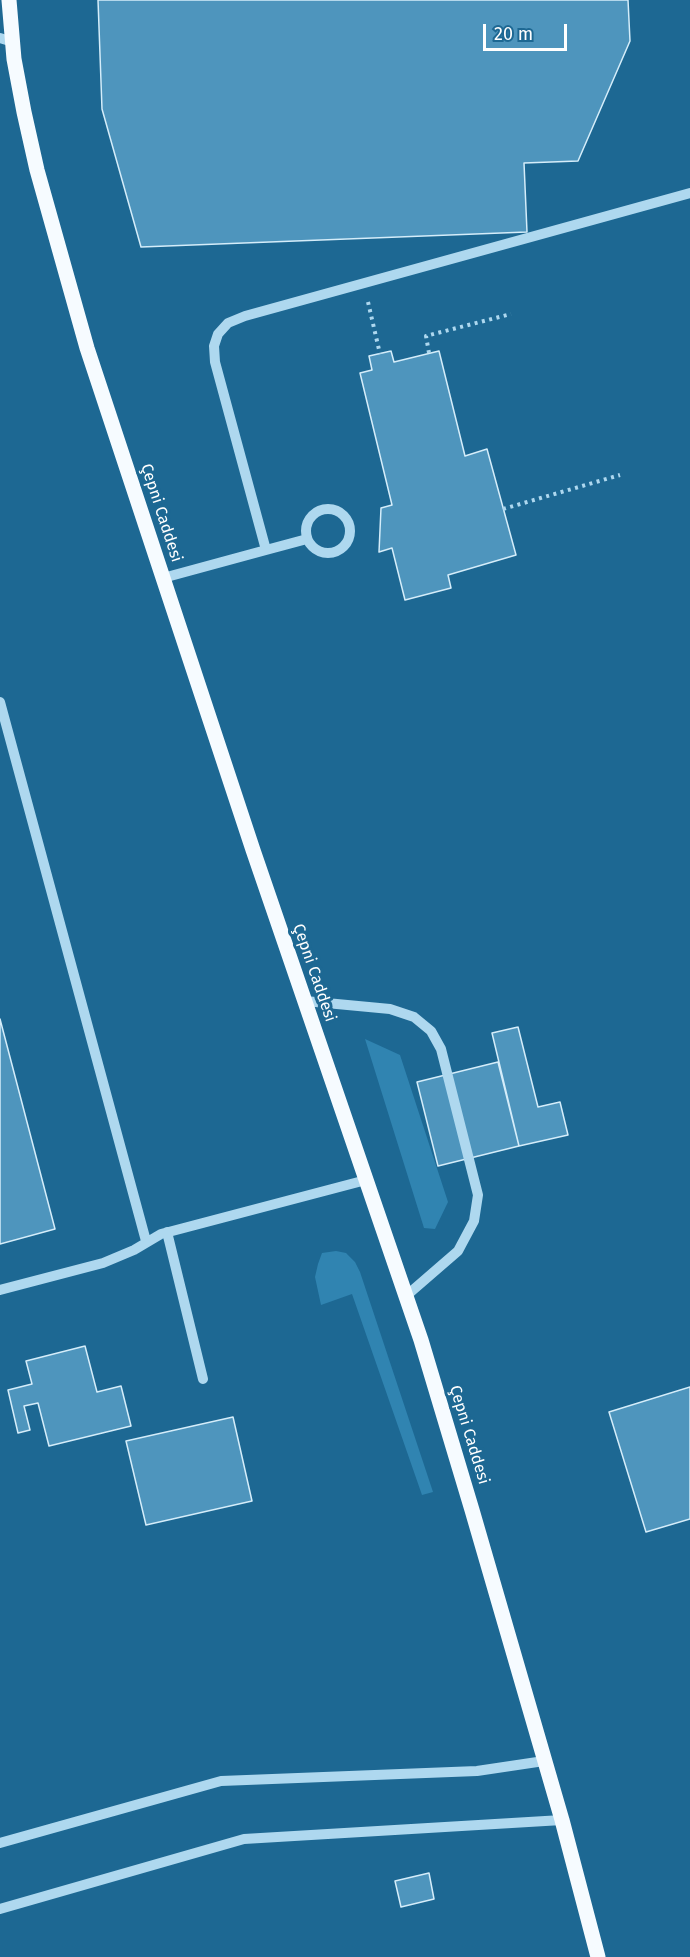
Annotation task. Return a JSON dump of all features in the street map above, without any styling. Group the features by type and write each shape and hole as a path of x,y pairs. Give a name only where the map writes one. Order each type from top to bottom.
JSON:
{"main road":[{"name":"Çepni Caddesi","path":"9,0 6,40 37,170 87,348 164,578 184,646 406,1296 472,1510 562,1820 598,1957"}],"street":[{"path":"266,550 215,362 214,346 218,334 228,323 245,316 690,193"},
{"path":"328,509 341,514 349,526 347,540 343,546 331,552 317,550 308,539 306,532 310,519 321,510 328,509"},
{"path":"164,578 308,539"},
{"path":"0,702 146,1241"},
{"path":"305,1001 390,1009 414,1017 431,1031 441,1049 478,1195 474,1221 458,1251 406,1296"},
{"path":"0,1290 103,1263 134,1250 146,1241 167,1232 366,1180"},
{"path":"167,1232 203,1379"},
{"path":"0,1843 221,1781 477,1772 544,1761"},
{"path":"0,1909 244,1839 562,1820"}],"path":[{"path":"363,283 380,354"},
{"path":"429,353 426,336 511,314"},
{"path":"503,509 620,475"}],"shaded area":[{"path":"365,1039 400,1055 448,1202 435,1229 424,1228"},
{"path":"336,1251 346,1253 355,1262 360,1272 433,1492 422,1495 352,1294 321,1305 315,1277 318,1264 322,1253"}],"building":[{"path":"98,0 628,0 630,41 578,161 524,163 527,232 141,247 102,109"},
{"path":"391,351 394,362 439,351 465,456 487,449 516,555 448,575 451,588 405,600 392,548 379,552 381,508 392,505 360,373 372,370 369,356"},
{"path":"0,1019 55,1229 0,1244"},
{"path":"518,1027 538,1107 560,1102 568,1135 519,1146 492,1033"},
{"path":"498,1062 519,1146 438,1166 417,1082"},
{"path":"85,1346 97,1392 121,1386 131,1426 49,1446 38,1403 24,1406 30,1430 18,1433 8,1390 32,1384 26,1361"},
{"path":"690,1387 690,1519 646,1532 609,1412"},
{"path":"233,1417 252,1501 146,1525 126,1441"},
{"path":"429,1873 434,1899 401,1907 395,1881"}]}
